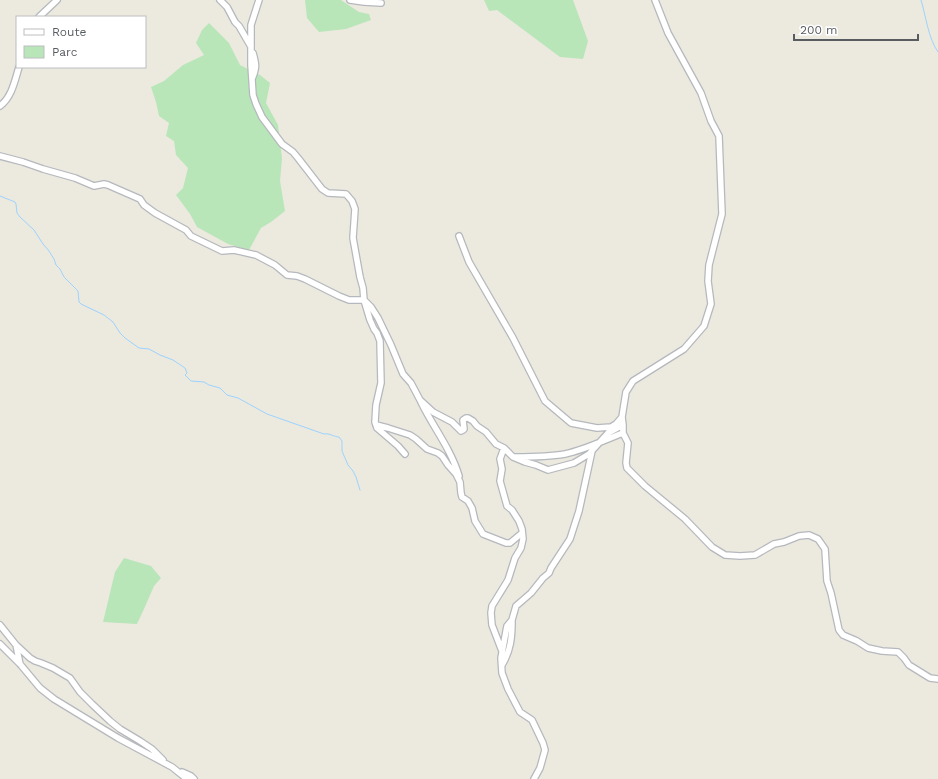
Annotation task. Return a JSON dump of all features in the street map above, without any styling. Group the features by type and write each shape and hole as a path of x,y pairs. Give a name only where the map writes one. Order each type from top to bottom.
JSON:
{"street":[{"path":"40,16 57,0"},
{"path":"220,0 227,7 251,46"},
{"path":"259,0 251,24 253,95 262,118 282,144 293,152 322,189 328,193 346,194 352,201 355,209 353,238 364,300 370,320 380,341 381,383 376,405 375,422 377,428 405,454"},
{"path":"350,0 382,3 379,0"},
{"path":"655,0 668,33 701,93 711,121 719,136 722,214 709,265 708,281 711,304 704,326 684,349 633,381 626,392 622,417 623,433 628,443 627,468 645,486 685,519 712,547 725,555 755,555 774,544 799,536 809,535 818,539 825,549 827,581 839,630 843,635 868,648 882,652 898,652 909,665 919,672 930,678 938,679"},
{"path":"0,106 9,96 19,68"},
{"path":"0,156 75,178 94,186 104,184 108,185 140,199 144,205 155,213 186,230 191,236 222,251 234,250 256,255 271,263 287,275 305,278 349,300 364,300 378,318 403,374 411,383 456,465 462,497 468,501 472,508 475,521 483,534 506,544 510,543 522,533"},
{"path":"459,236 469,262 513,338 545,401 571,423 597,428 611,427 622,417"},
{"path":"420,400 433,412 452,422 461,431 464,429 463,420 468,418 486,432 496,444 504,448 513,456 548,470 574,462 590,454 608,433 623,425"},
{"path":"376,425 410,435 427,448 438,453 456,474 460,482"},
{"path":"513,456 543,457 566,454 584,449 623,433"},
{"path":"502,653 492,625 492,606 508,580 515,558 521,548 523,539 519,521 512,510 507,506 500,481 502,469 500,459 504,448"},
{"path":"502,665 508,653 512,620 516,606 531,593 549,573 570,539 579,511 592,451"},
{"path":"512,620 508,626 502,653 502,673 508,689 520,712 532,720 543,743 545,750 540,768 534,779"},
{"path":"0,625 2,630 26,655 70,678 80,692 110,721 152,749 187,779"},
{"path":"0,644 20,664 40,688 54,699 118,738 191,776 194,779"},
{"path":"16,645 20,664"}],"green space":[{"path":"305,0 341,0 359,12 369,14 371,20 346,29 319,32 307,18"},
{"path":"484,0 573,0 588,41 583,59 560,57 497,10 489,11"},
{"path":"209,23 229,43 240,65 260,75 270,83 266,103 278,125 282,158 280,181 285,211 261,228 249,250 228,244 197,227 190,214 176,195 183,188 188,168 176,155 174,141 166,136 169,123 159,116 151,87 164,81 183,65 204,55 196,43 202,30"},
{"path":"124,558 151,566 161,578 154,586 137,624 103,622 115,572"}],"waterway":[{"path":"921,0 930,34 938,52"},
{"path":"0,196 15,202 17,213 34,230 49,251 64,277 78,291 79,302 81,304 104,315 113,322 125,338 139,348 149,349 173,360 185,368 187,373 185,375 191,381 204,382 220,388 227,395 238,398 267,414 324,434 339,437 342,441 342,451 348,465 356,477 360,490"}]}
